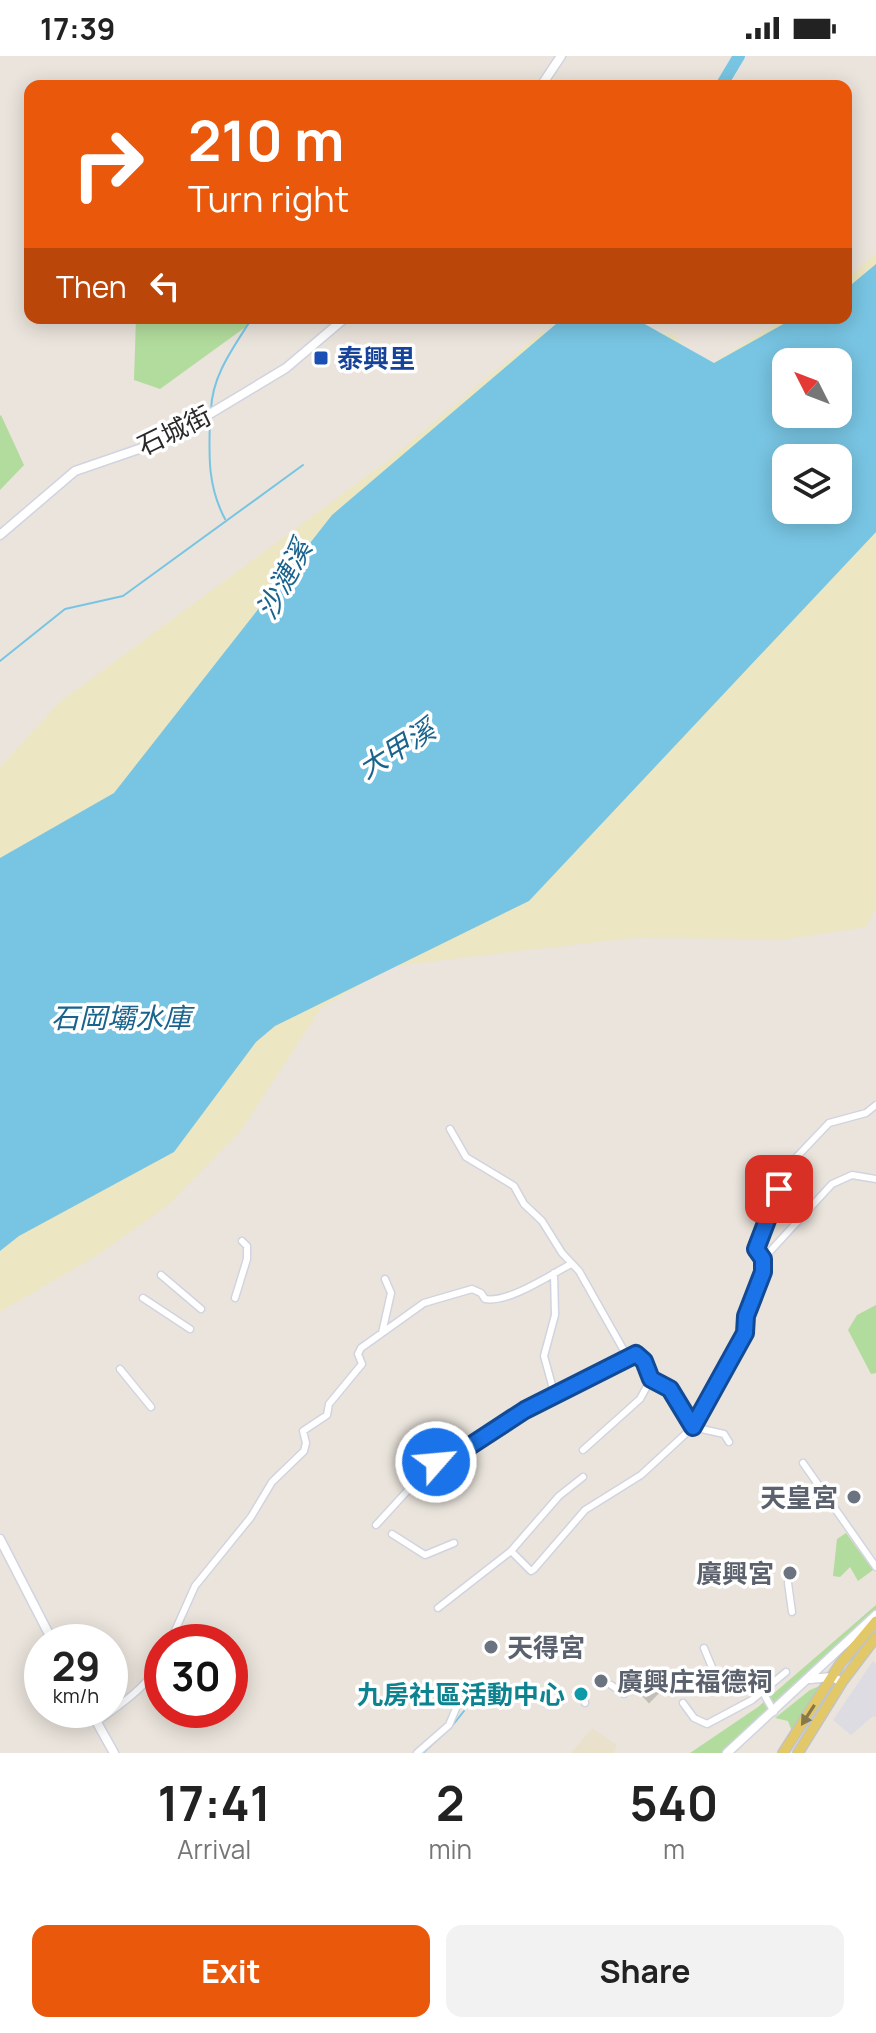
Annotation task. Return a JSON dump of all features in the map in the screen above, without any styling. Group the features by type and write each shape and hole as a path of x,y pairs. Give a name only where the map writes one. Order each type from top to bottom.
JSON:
{"main road":[{"path":"783,1753 876,1621"},
{"path":"798,1753 837,1680 876,1637"}],"street":[{"path":"545,80 561,56"},
{"name":"石城街","path":"0,535 68,476 86,466 168,439 286,368 338,324"},
{"path":"511,1551 531,1571 534,1569 585,1510 641,1475 693,1427 745,1333 746,1316 763,1272 763,1259 756,1249 789,1165 829,1123 866,1113 876,1105"},
{"path":"450,1129 466,1157 514,1186 591,1290 627,1356"},
{"path":"763,1259 832,1184 852,1175 876,1179"},
{"path":"235,1298 247,1259 247,1246 242,1241"},
{"path":"178,1624 195,1586 251,1517 272,1482 306,1447 303,1431 323,1419 332,1400 361,1368 359,1351 424,1303 472,1289 485,1299 494,1300 526,1289 571,1264"},
{"path":"554,1273 555,1315 544,1356 555,1396"},
{"path":"161,1275 201,1309"},
{"path":"382,1333 391,1293 385,1279"},
{"path":"143,1298 190,1329"},
{"path":"376,1525 431,1465 450,1459 525,1410 627,1356 641,1355 651,1379 670,1389 693,1427 724,1434 729,1442"},
{"path":"120,1369 151,1407"},
{"path":"583,1450 614,1419 640,1399 651,1379"},
{"path":"803,1463 876,1567"},
{"path":"438,1608 511,1551 559,1496 583,1477"},
{"path":"392,1534 425,1555 454,1543"},
{"path":"0,1539 44,1624"},
{"path":"788,1583 792,1612"},
{"path":"727,1753 876,1615"},
{"path":"704,1648 716,1677"},
{"path":"683,1703 694,1718 707,1724 765,1693 788,1673 799,1689"},
{"path":"810,1679 837,1680"},
{"path":"128,1699 144,1685"},
{"path":"611,1685 624,1694"},
{"path":"765,1693 774,1712"},
{"path":"417,1753 449,1725 460,1699"},
{"path":"100,1728 114,1753"}],"shaded area":[{"path":"873,1661 876,1664 876,1718 873,1716 851,1735 833,1720"},
{"path":"592,1728 617,1745 614,1753 571,1753"}],"green space":[{"path":"136,324 250,324 160,389 134,380"},
{"path":"0,416 24,465 0,490"},
{"path":"876,1305 876,1373 871,1374 848,1330 857,1315"},
{"path":"846,1533 873,1570 858,1581 850,1567 840,1577 833,1576 837,1539"},
{"path":"876,1605 876,1611 806,1680 722,1753 690,1753 758,1707"},
{"path":"829,1682 794,1737 788,1721 775,1718 810,1690"}],"sand":[{"path":"876,252 876,908 866,927 787,939 632,938 392,966 321,1008 240,1132 168,1205 99,1254 0,1312 0,1251 275,1026 0,872 0,767 60,702 390,459 543,331 674,334 702,370 775,324 852,324 852,274"}],"water":[{"path":"876,264 876,532 529,901 275,1026 256,1042 174,1152 19,1236 0,1251 0,858 114,793 332,515 556,324 645,324 714,363 783,324 852,324 852,284"}],"building":[{"path":"646,1676 660,1691 649,1702 635,1687"}],"waterway":[{"name":"沙漣溪","path":"725,80 739,56"},
{"path":"211,410 220,373 248,324"},
{"path":"210,417 212,482 225,519"},
{"path":"0,661 65,609 123,596 303,465"},
{"path":"423,1753 464,1711"}],"place":[{"name":"泰興里","path":"321,358"},
{"name":"天皇宮","path":"854,1497"},
{"name":"廣興宮","path":"790,1573"},
{"name":"天得宮","path":"491,1647"},
{"name":"廣興庄福德祠","path":"601,1681"},
{"name":"九房社區活動中心","path":"581,1694"}],"route":[{"path":"436,1462 450,1459 525,1410 636,1354 641,1355 651,1379 670,1389 693,1427 745,1333 746,1316 763,1272 763,1259 756,1249 779,1189"}],"water label":[{"name":"大甲溪","path":"396,748"},
{"name":"石岡壩水庫","path":"121,1017"}]}
